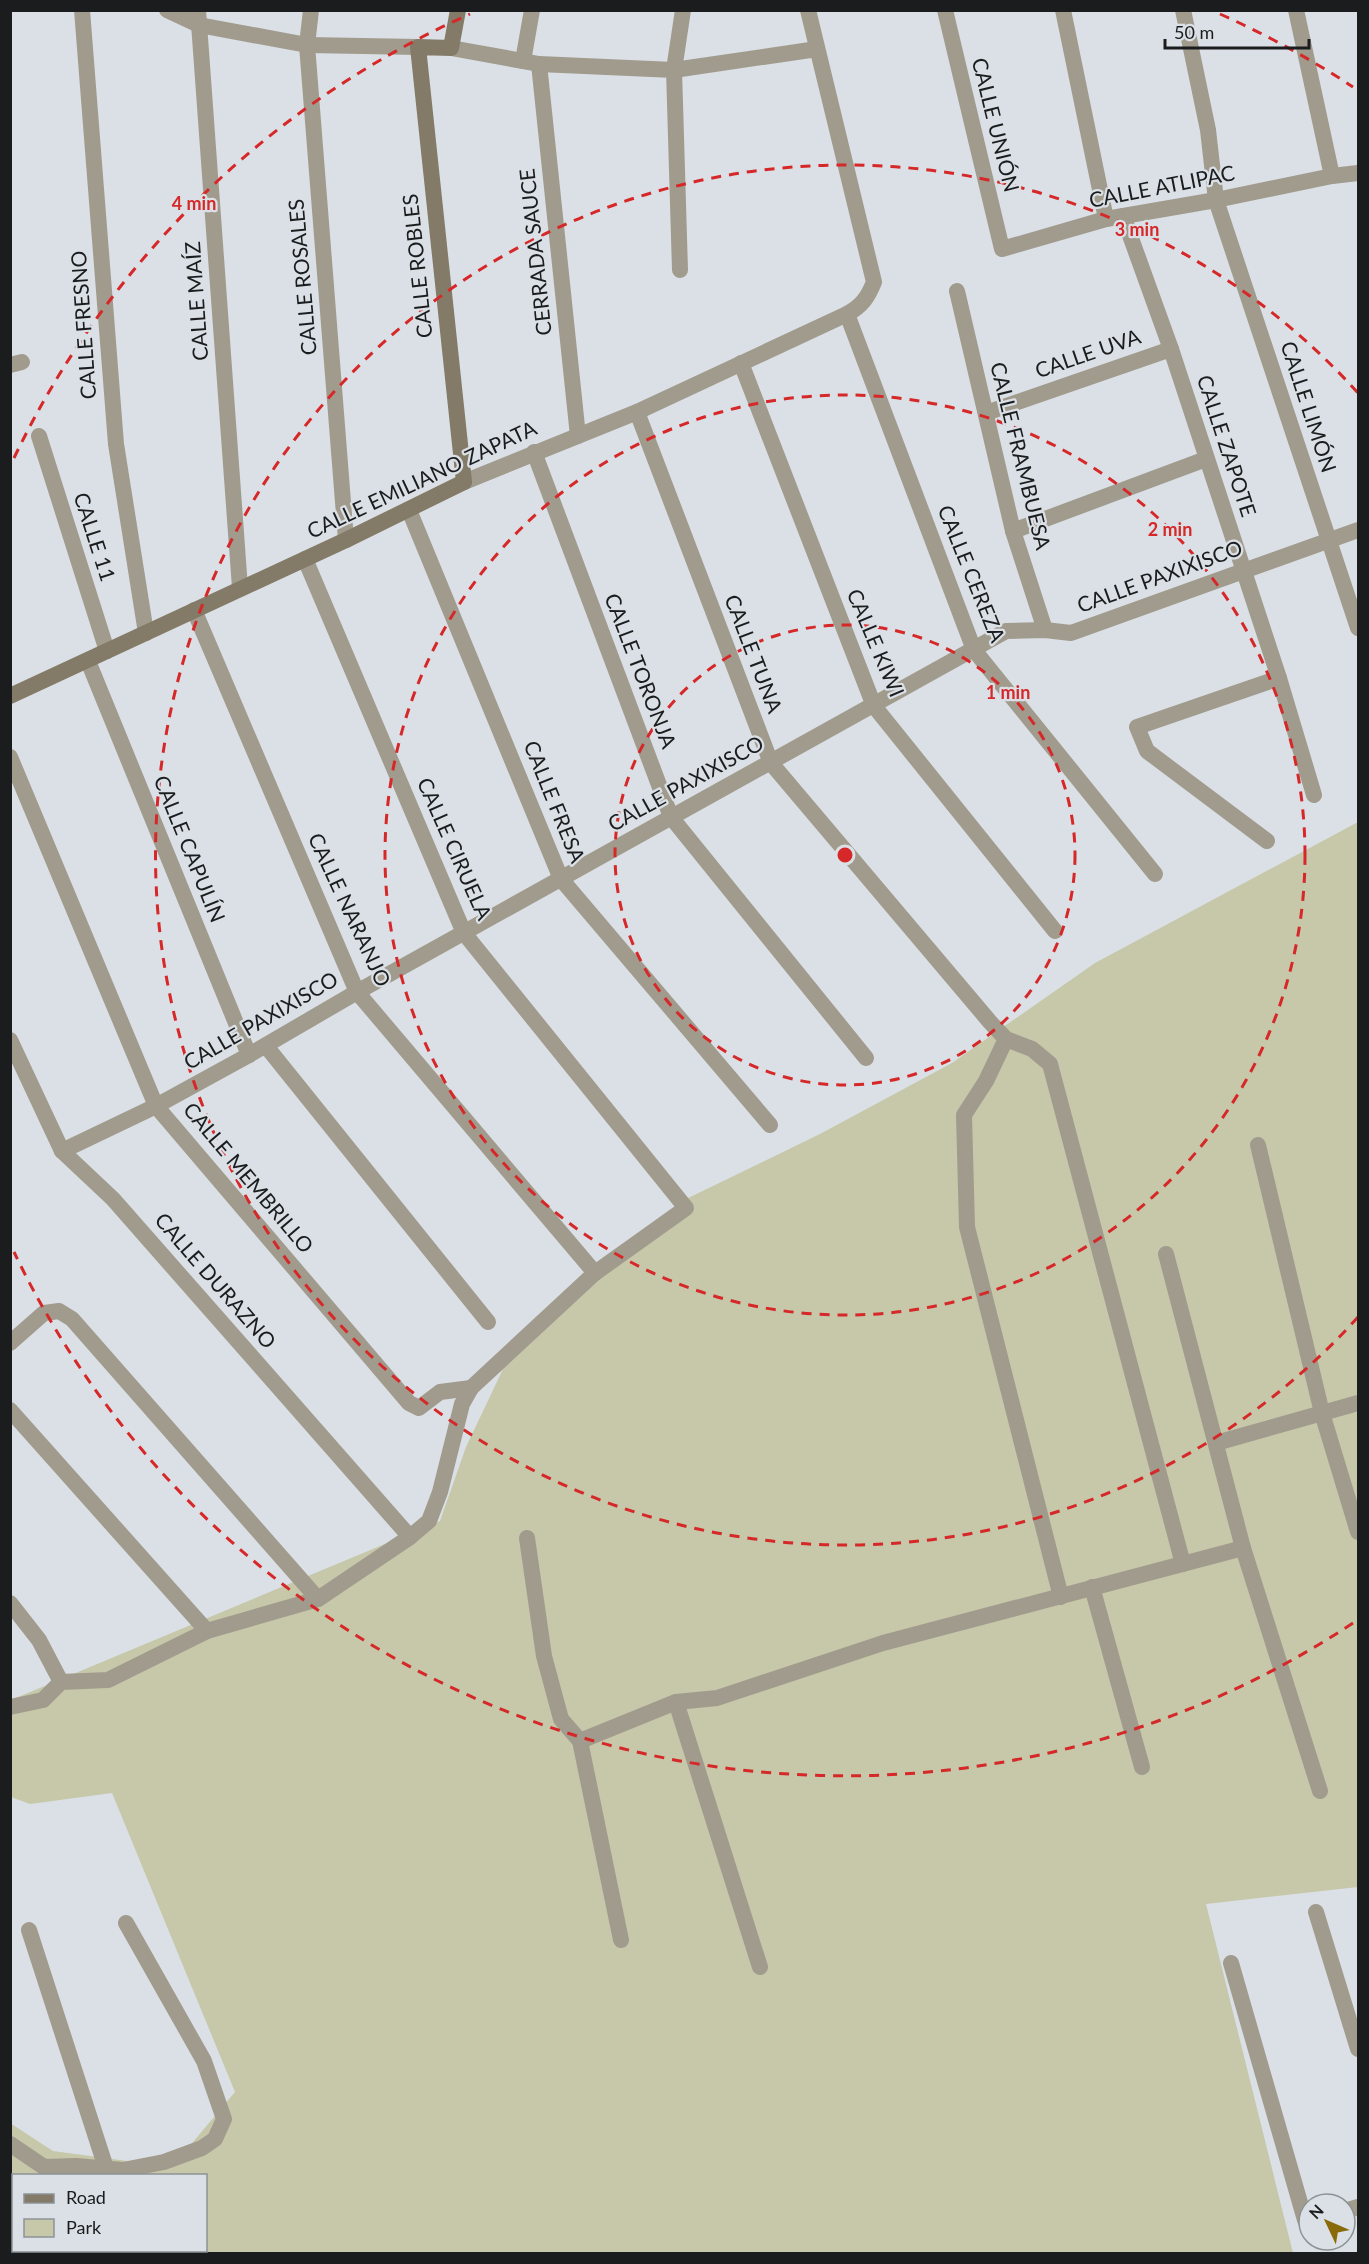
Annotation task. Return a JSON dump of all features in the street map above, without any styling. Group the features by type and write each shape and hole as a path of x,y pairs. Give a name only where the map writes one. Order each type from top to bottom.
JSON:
{"main road":[{"path":"418,47 451,48 458,10"},
{"name":"CALLE ROBLES","path":"418,47 464,482"},
{"name":"CALLE EMILIANO ZAPATA","path":"10,696 346,540 464,482"}],"street":[{"name":"CALLE FRESNO","path":"82,10 116,444 146,633"},
{"path":"167,10 307,45 418,47"},
{"name":"CALLE ROSALES","path":"311,10 307,45 346,540"},
{"name":"CERRADA SAUCE","path":"531,10 531,62 578,436"},
{"path":"680,270 674,70 683,10"},
{"path":"451,48 531,62 674,70 817,49 808,10"},
{"name":"CALLE UNIÓN","path":"945,10 1002,249"},
{"name":"CALLE ZAPOTE","path":"1063,10 1114,217 1171,349 1279,678 1314,795"},
{"name":"CALLE LIMÓN","path":"1183,10 1208,130 1216,200 1359,628"},
{"path":"1296,10 1332,176"},
{"name":"CALLE MAÍZ","path":"199,18 240,588"},
{"name":"CALLE EMILIANO ZAPATA","path":"464,482 637,412 847,314 858,308 868,297 874,282 817,49"},
{"name":"CALLE ATLIPAC","path":"1002,249 1114,217 1216,200 1332,176 1359,173"},
{"name":"CALLE FRAMBUESA","path":"957,291 1013,531 1045,630"},
{"name":"CALLE CEREZA","path":"847,314 974,650 1155,874"},
{"name":"CALLE UVA","path":"986,413 1171,349"},
{"name":"CALLE KIWI","path":"741,363 874,706 1055,931"},
{"name":"CALLE TUNA","path":"637,412 771,763 1006,1039"},
{"name":"CALLE 11","path":"39,436 107,651"},
{"name":"CALLE TORONJA","path":"534,452 671,817 866,1058"},
{"path":"1013,531 1206,459"},
{"name":"CALLE FRESA","path":"409,510 561,879 770,1125"},
{"name":"CALLE PAXIXISCO","path":"62,1151 156,1106 266,1046 357,992 1006,631 1045,630 1071,633 1359,530"},
{"name":"CALLE CIRUELA","path":"305,559 464,933 686,1208 595,1273"},
{"name":"CALLE NARANJO","path":"194,610 357,992 595,1273"},
{"name":"CALLE CAPULÍN","path":"88,661 249,1055"},
{"path":"1268,841 1148,751 1137,727 1279,678"},
{"name":"CALLE MEMBRILLO","path":"10,757 156,1106 410,1403 419,1408 440,1392 471,1388"},
{"path":"1061,1597 968,1227 964,1115 986,1081 1006,1039 1032,1049 1050,1064 1183,1564"},
{"name":"CALLE DURAZNO","path":"10,1040 62,1151 113,1199 410,1538"},
{"path":"266,1046 488,1322"},
{"path":"1258,1145 1322,1413 1359,1532"},
{"path":"1166,1254 1243,1548 1320,1791"},
{"path":"10,1707 43,1700 61,1682 108,1680 207,1631 318,1599 410,1538 429,1521 440,1492 462,1404 471,1388 595,1273"},
{"path":"10,1343 44,1313 59,1311 72,1319 318,1599"},
{"path":"1216,1443 1359,1403"},
{"path":"10,1410 207,1631"},
{"path":"527,1538 547,1666 561,1719 580,1741 621,1940"},
{"path":"580,1741 676,1702 717,1698 883,1643 1243,1548"},
{"path":"1092,1587 1142,1767"},
{"path":"10,1603 39,1640 61,1682"},
{"path":"676,1702 760,1967"},
{"path":"1316,1912 1359,2049"},
{"path":"10,2144 44,2167 123,2170 164,2162 202,2148 215,2139 224,2119 204,2061 126,1923"},
{"path":"29,1930 106,2168"},
{"path":"1232,1963 1299,2192"}],"green space":[{"path":"1358,822 1358,1887 1206,1904 1293,2253 11,2253 10,2123 53,2151 172,2167 235,2092 112,1793 30,1804 11,1797 11,1700 440,1521 466,1447 503,1369 684,1200 820,1134 952,1063 1095,963"}]}
